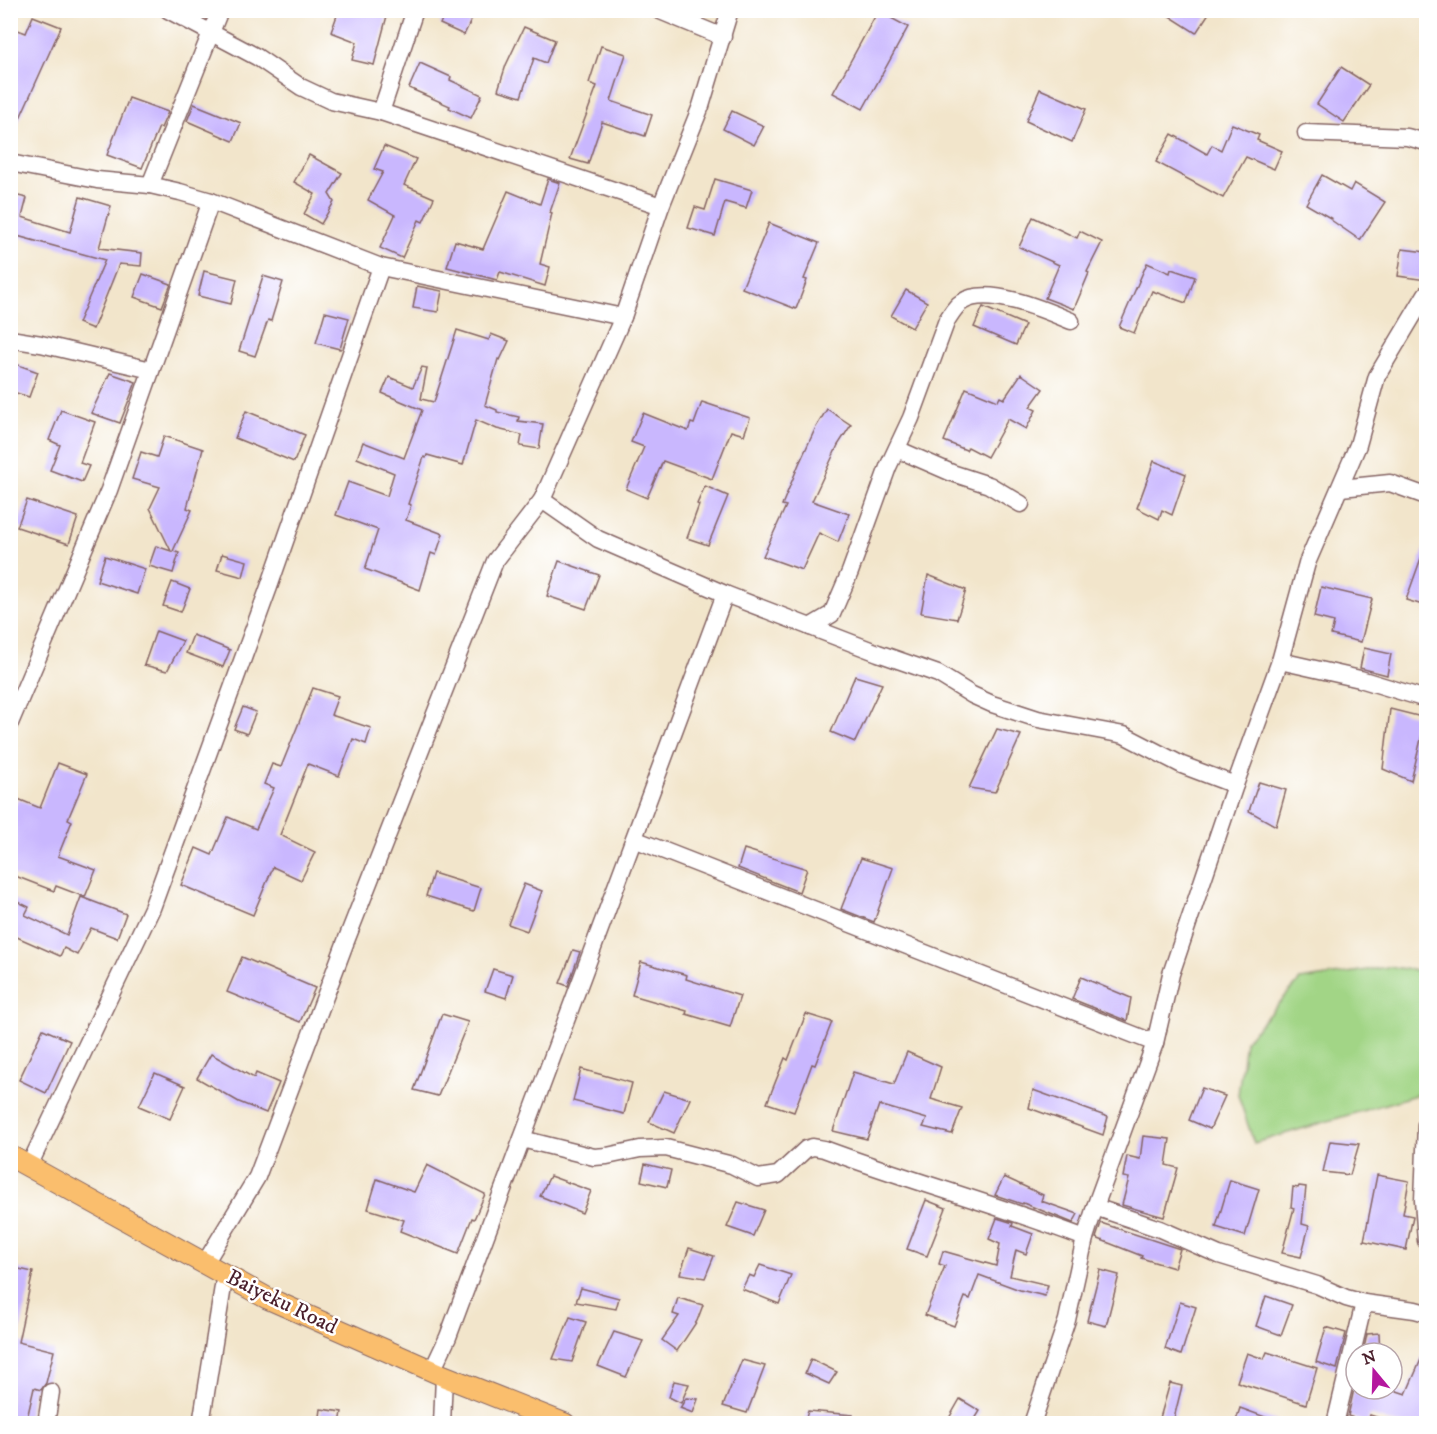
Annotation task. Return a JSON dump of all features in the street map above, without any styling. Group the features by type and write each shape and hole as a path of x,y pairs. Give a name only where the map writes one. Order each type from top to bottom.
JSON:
{"main road":[{"name":"Baiyeku Road","path":"10,1156 267,1298 438,1374 565,1424"}],"street":[{"path":"168,10 257,57 301,87 331,101 381,112 661,206"},
{"path":"150,185 220,10"},
{"path":"381,112 416,10"},
{"path":"658,10 723,37"},
{"path":"205,1263 257,1177 346,941 495,561 542,500 623,317 661,206 701,106 730,10"},
{"path":"1306,133 1407,136 1426,142"},
{"path":"10,163 97,180 150,185 211,201 381,267 623,317"},
{"path":"10,723 109,490 211,201"},
{"path":"29,1167 152,908 269,587 381,267"},
{"path":"1032,1424 1067,1320 1085,1238 1155,1043 1171,974 1280,661 1307,563 1358,445 1377,376 1426,294"},
{"path":"810,627 832,614 850,572 888,467 911,418 947,320 961,302 981,295 1035,306 1071,321"},
{"path":"10,339 151,370"},
{"path":"897,448 952,473 989,485 1022,504"},
{"path":"1341,488 1390,483 1426,496"},
{"path":"542,500 598,539 725,594 938,674 972,695 992,704 1038,719 1124,735 1182,765 1235,785"},
{"path":"442,1424 438,1374 448,1337 725,594"},
{"path":"1280,661 1360,679 1426,699"},
{"path":"634,839 1155,1043"},
{"path":"1426,1124 1423,1191 1426,1241"},
{"path":"522,1139 594,1157 640,1149 666,1148 732,1165 758,1178 778,1175 806,1149 813,1147 1031,1218 1085,1238"},
{"path":"1095,1207 1160,1229 1219,1255 1317,1285 1346,1298 1364,1303 1423,1307"},
{"path":"201,1424 225,1274"},
{"path":"1335,1424 1364,1303"},
{"path":"46,1424 51,1392"}],"green space":[{"path":"1388,967 1426,971 1426,1092 1254,1143 1238,1095 1245,1041 1300,980"}],"building":[{"path":"339,10 388,12 374,65 352,60 357,42 331,32"},
{"path":"446,10 476,10 464,35 440,24"},
{"path":"1160,10 1211,10 1196,33"},
{"path":"878,11 908,27 863,109 833,93"},
{"path":"33,16 61,27 10,140 10,27 26,33"},
{"path":"524,27 555,40 546,63 534,58 521,97 498,90 506,65"},
{"path":"601,46 626,54 611,101 652,115 645,136 602,122 588,164 570,159 597,86 589,83"},
{"path":"420,63 482,95 471,118 409,88"},
{"path":"1341,67 1369,85 1344,122 1317,104"},
{"path":"1040,89 1086,109 1072,142 1026,121"},
{"path":"129,98 168,112 161,128 159,127 142,168 107,155"},
{"path":"194,104 241,123 233,141 187,121"},
{"path":"732,111 764,126 754,145 723,129"},
{"path":"1232,124 1259,135 1257,140 1282,151 1274,169 1246,157 1223,198 1156,162 1172,134 1207,154 1212,145 1221,150"},
{"path":"384,146 416,159 404,185 434,198 423,222 419,220 402,258 380,248 395,215 368,200 383,172 374,169"},
{"path":"309,155 342,173 329,194 334,202 321,224 304,214 315,194 294,182"},
{"path":"1322,175 1350,191 1354,183 1385,202 1360,240 1332,219 1306,204"},
{"path":"548,179 560,183 550,212 552,213 540,264 550,267 545,286 500,272 497,280 447,267 455,241 483,249 508,191 540,204"},
{"path":"715,179 752,190 746,208 725,202 715,236 688,228 695,207 705,210"},
{"path":"10,194 27,198 22,217 70,232 80,197 111,206 99,248 142,253 141,266 119,264 93,329 78,323 105,260 17,236 14,244 10,244"},
{"path":"1033,217 1077,238 1080,231 1102,242 1087,272 1089,273 1074,309 1045,298 1059,265 1019,247"},
{"path":"769,223 819,243 804,279 807,280 796,309 742,288"},
{"path":"1402,249 1426,252 1426,280 1398,276"},
{"path":"1147,263 1170,273 1171,269 1195,277 1186,303 1152,291 1134,333 1119,327"},
{"path":"204,271 237,279 231,304 198,296"},
{"path":"143,274 171,284 162,307 134,297"},
{"path":"263,276 283,282 271,321 268,320 255,356 239,351"},
{"path":"417,286 442,291 438,312 413,308"},
{"path":"906,290 927,302 912,328 891,316"},
{"path":"983,307 1025,325 1016,345 974,327"},
{"path":"325,312 349,318 340,349 316,343"},
{"path":"457,330 489,340 491,334 509,341 500,360 498,359 485,405 497,412 519,417 518,421 543,424 539,449 520,446 522,435 497,429 476,420 463,465 427,455 426,458 424,457 408,504 411,505 406,520 443,534 436,555 431,553 420,590 365,569 378,530 336,515 348,482 387,496 394,473 357,458 363,442 404,458 422,410 382,393 389,377 413,387 422,367 427,368 421,399 434,402"},
{"path":"10,362 38,372 29,397 10,391"},
{"path":"110,373 136,382 120,423 91,413"},
{"path":"1021,374 1043,389 1030,407 1036,410 1026,429 1008,419 987,457 968,447 966,450 944,441 966,388 998,401 1000,397 1004,399"},
{"path":"702,402 750,418 744,435 731,431 712,479 663,461 647,498 626,489 644,447 631,442 643,413 688,431 691,423 694,424"},
{"path":"827,409 851,425 838,445 812,501 849,514 838,542 819,533 802,570 763,556 786,506 782,505 799,464"},
{"path":"61,410 95,422 80,463 89,466 82,482 50,470 60,445 49,440"},
{"path":"246,411 305,435 294,462 235,438"},
{"path":"164,436 203,449 187,508 192,510 173,551 179,553 173,573 149,566 156,546 171,551 150,508 160,487 132,479 141,452 157,457"},
{"path":"1154,461 1186,474 1172,515 1162,510 1159,519 1137,508"},
{"path":"705,486 728,496 708,545 687,538"},
{"path":"27,500 78,517 69,544 17,527"},
{"path":"1426,547 1426,606 1406,600"},
{"path":"222,554 247,561 243,577 217,570"},
{"path":"105,556 145,569 137,594 97,581"},
{"path":"559,561 599,575 586,609 547,596"},
{"path":"928,575 966,590 957,619 921,613"},
{"path":"172,582 190,589 181,612 163,606"},
{"path":"1321,587 1372,599 1361,642 1331,635 1334,622 1314,617"},
{"path":"156,631 183,641 167,671 144,665"},
{"path":"193,635 230,650 223,667 186,653"},
{"path":"1364,648 1391,654 1387,675 1360,668"},
{"path":"855,676 882,684 855,742 831,732"},
{"path":"313,688 338,696 331,715 371,728 366,744 353,739 339,776 308,764 280,835 315,852 301,880 273,867 253,915 181,885 196,848 212,855 228,817 256,829 274,788 264,784 272,764 281,767"},
{"path":"243,707 256,712 247,734 234,729"},
{"path":"1390,709 1426,718 1411,781 1383,769"},
{"path":"997,729 1021,735 995,792 969,788"},
{"path":"58,763 87,774 68,819 72,821 58,856 96,870 85,897 56,886 54,891 10,874 10,816 18,799 40,808"},
{"path":"1259,782 1286,790 1276,826 1249,811"},
{"path":"744,849 807,869 799,892 738,868"},
{"path":"861,858 893,868 874,922 841,909"},
{"path":"433,873 481,888 474,911 426,896"},
{"path":"524,884 542,891 527,931 508,924"},
{"path":"81,897 126,914 117,938 91,928 77,955 64,948 60,956 10,934 10,898 29,907 25,915 67,935"},
{"path":"573,950 580,952 568,986 560,983"},
{"path":"242,957 315,988 300,1022 227,992"},
{"path":"641,962 687,975 686,979 740,996 730,1027 686,1014 687,1011 632,995"},
{"path":"493,969 513,975 506,998 485,991"},
{"path":"1081,977 1131,998 1127,1021 1072,999"},
{"path":"442,1014 468,1022 438,1096 414,1090"},
{"path":"806,1014 832,1022 815,1065 812,1064 794,1112 767,1103 785,1058 788,1060"},
{"path":"43,1029 70,1041 46,1093 19,1080"},
{"path":"907,1052 941,1067 931,1099 962,1108 952,1134 923,1127 927,1119 879,1105 867,1139 833,1131 853,1072 894,1084"},
{"path":"211,1054 254,1078 256,1073 279,1083 266,1113 239,1102 197,1078"},
{"path":"581,1069 632,1083 624,1114 573,1101"},
{"path":"155,1073 185,1086 170,1119 139,1106"},
{"path":"1202,1088 1225,1096 1210,1129 1189,1120"},
{"path":"1033,1090 1108,1117 1103,1135 1029,1108"},
{"path":"664,1091 690,1099 674,1133 649,1122"},
{"path":"1143,1136 1170,1139 1166,1165 1178,1168 1164,1217 1122,1205 1129,1178 1123,1177 1127,1156 1140,1159"},
{"path":"1330,1141 1359,1144 1350,1175 1323,1172"},
{"path":"645,1164 671,1170 667,1187 641,1181"},
{"path":"427,1165 485,1194 474,1219 472,1218 458,1254 400,1231 404,1220 368,1209 377,1179 414,1192"},
{"path":"1377,1175 1409,1181 1403,1214 1413,1216 1406,1250 1364,1241"},
{"path":"550,1176 591,1191 582,1213 540,1196"},
{"path":"1004,1177 1043,1195 1041,1201 1078,1214 1073,1223 1023,1203 995,1195"},
{"path":"1230,1180 1259,1189 1245,1236 1216,1227"},
{"path":"1299,1186 1306,1187 1302,1224 1309,1226 1301,1257 1282,1253 1294,1208 1291,1207 1293,1187 1298,1188"},
{"path":"926,1200 946,1208 927,1256 907,1249"},
{"path":"738,1202 764,1210 753,1236 727,1227"},
{"path":"997,1218 1013,1223 1012,1226 1033,1234 1026,1254 1016,1250 1010,1276 1048,1285 1045,1296 1020,1290 979,1275 970,1299 965,1297 954,1326 925,1315 945,1266 939,1264 943,1251 996,1266 1000,1244 989,1239"},
{"path":"1101,1223 1180,1249 1174,1268 1141,1258 1142,1256 1096,1238"},
{"path":"689,1248 714,1256 705,1278 680,1274"},
{"path":"760,1265 791,1275 779,1304 742,1289 749,1275 754,1277"},
{"path":"10,1267 33,1272 18,1342 54,1351 46,1383 41,1390 34,1388 26,1423 10,1419"},
{"path":"1100,1270 1119,1275 1106,1326 1087,1321"},
{"path":"581,1288 619,1298 616,1309 576,1302"},
{"path":"1266,1296 1292,1305 1281,1335 1256,1326"},
{"path":"678,1298 703,1305 697,1321 677,1351 662,1340 679,1316 673,1314"},
{"path":"1180,1302 1196,1307 1181,1355 1165,1349"},
{"path":"570,1317 586,1322 572,1362 553,1359"},
{"path":"1326,1327 1346,1333 1337,1369 1316,1362"},
{"path":"614,1332 643,1341 626,1377 598,1366"},
{"path":"1379,1333 1379,1341 1366,1341 1367,1334"},
{"path":"1426,1348 1426,1424 1397,1424 1370,1415 1367,1423 1348,1416 1351,1401 1404,1401 1404,1393 1406,1394"},
{"path":"1267,1352 1317,1368 1306,1404 1237,1382 1247,1353 1264,1359"},
{"path":"811,1359 837,1372 829,1384 805,1373"},
{"path":"742,1360 765,1366 747,1413 723,1406"},
{"path":"674,1381 689,1384 681,1403 669,1397"},
{"path":"1170,1383 1182,1386 1173,1422 1160,1418"},
{"path":"686,1398 698,1399 693,1413 680,1408"},
{"path":"960,1399 980,1411 972,1424 955,1424 948,1420"},
{"path":"1240,1408 1279,1422 1279,1424 1235,1424"},
{"path":"321,1409 342,1412 340,1424 319,1424"},
{"path":"808,1411 853,1415 853,1424 804,1424"}]}
